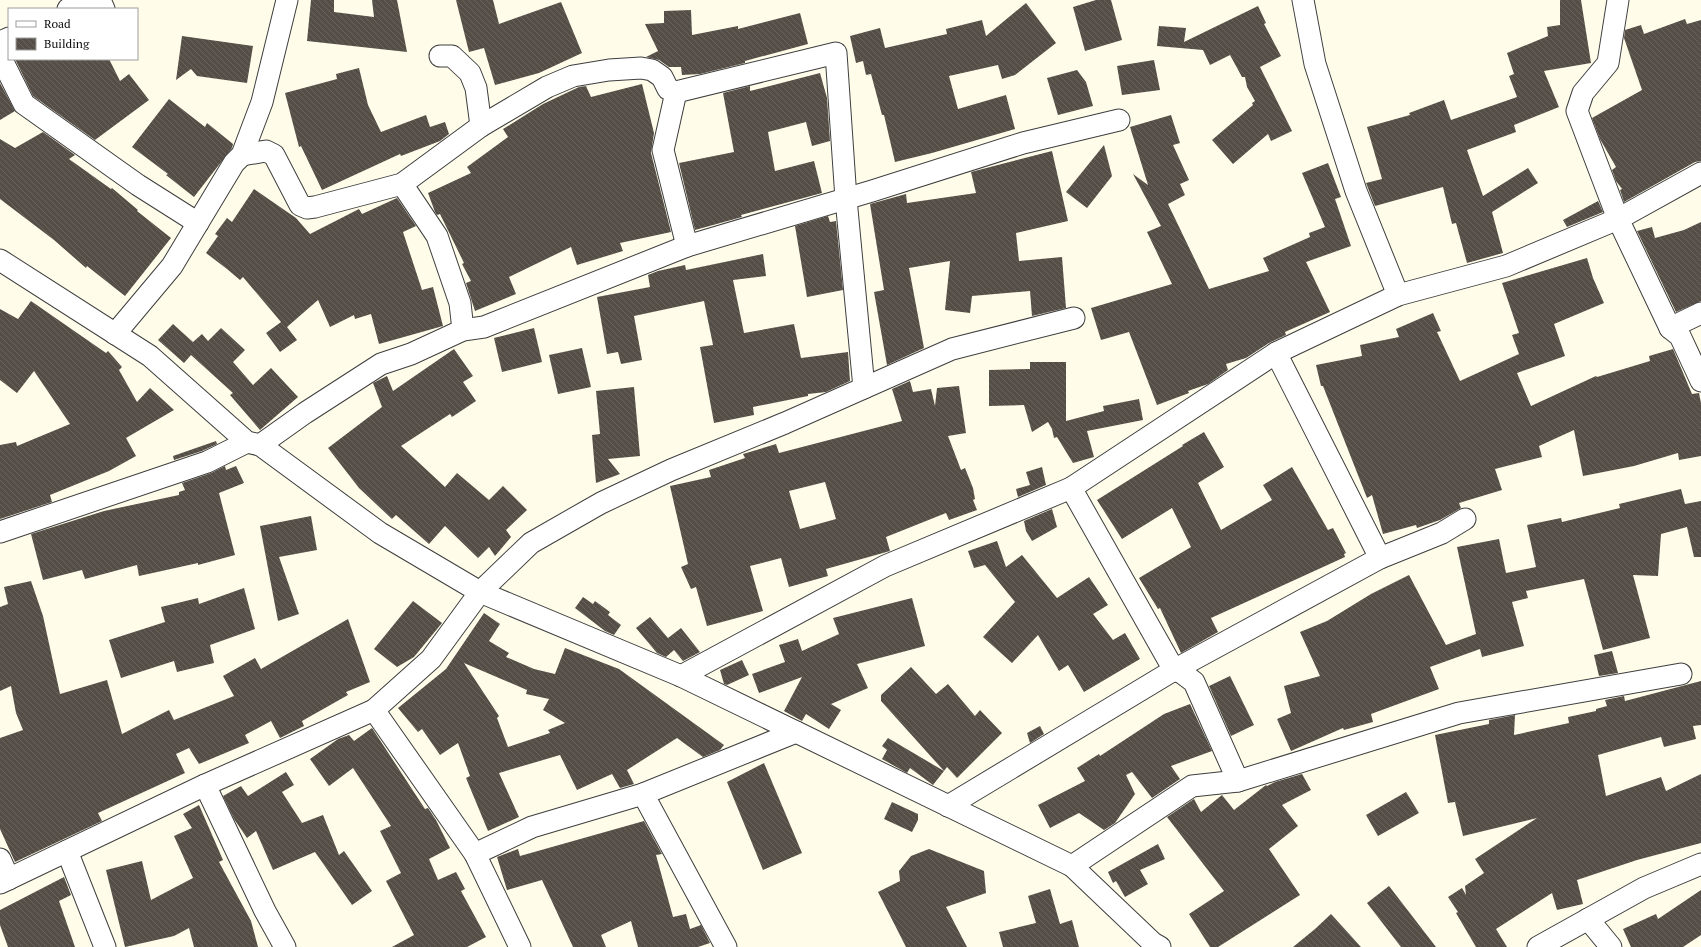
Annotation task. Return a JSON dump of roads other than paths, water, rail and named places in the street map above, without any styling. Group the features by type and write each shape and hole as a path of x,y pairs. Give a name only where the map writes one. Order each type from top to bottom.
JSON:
{"street":[{"path":"70,8 86,0"},
{"path":"115,334 172,266 234,163 242,155 262,102 287,0"},
{"path":"1303,0 1315,64 1356,191 1398,295"},
{"path":"1618,0 1608,63 1583,94 1577,111 1618,219 1670,328 1680,336 1701,381"},
{"path":"242,155 266,151 274,155 300,204 307,208 402,184 481,126 547,87 573,76 609,70 641,68 652,70 662,77 668,89 676,92 836,53 846,199 864,388"},
{"path":"0,56 24,104 138,185 198,223"},
{"path":"440,56 452,56 470,73 476,88 481,126"},
{"path":"676,92 663,150 687,246"},
{"path":"0,532 206,462 254,444 381,364 410,354 463,330 484,327 687,246 846,199 1023,143 1119,120"},
{"path":"681,676 885,566 1071,488 1276,353 1398,295 1506,266 1618,219 1701,173"},
{"path":"402,184 437,236 460,303 463,330"},
{"path":"0,260 150,356 254,444 380,533 480,592 681,676 1072,866 1154,946"},
{"path":"1670,328 1701,313"},
{"path":"0,859 4,881 205,785 374,710 431,659 480,592 531,543 601,503 671,470 952,350 1074,318"},
{"path":"1276,353 1380,558"},
{"path":"1071,488 1174,670 1182,673 1194,682 1238,781"},
{"path":"948,806 1174,670 1380,558 1442,533 1464,519"},
{"path":"1072,866 1192,786 1238,781 1459,713 1681,674"},
{"path":"374,710 475,854 520,947"},
{"path":"475,854 532,827 643,794 796,732"},
{"path":"205,785 265,911 284,947"},
{"path":"643,794 726,947"},
{"path":"67,852 105,947"},
{"path":"1538,947 1644,888 1701,864"},
{"path":"1588,919 1612,947"}]}
